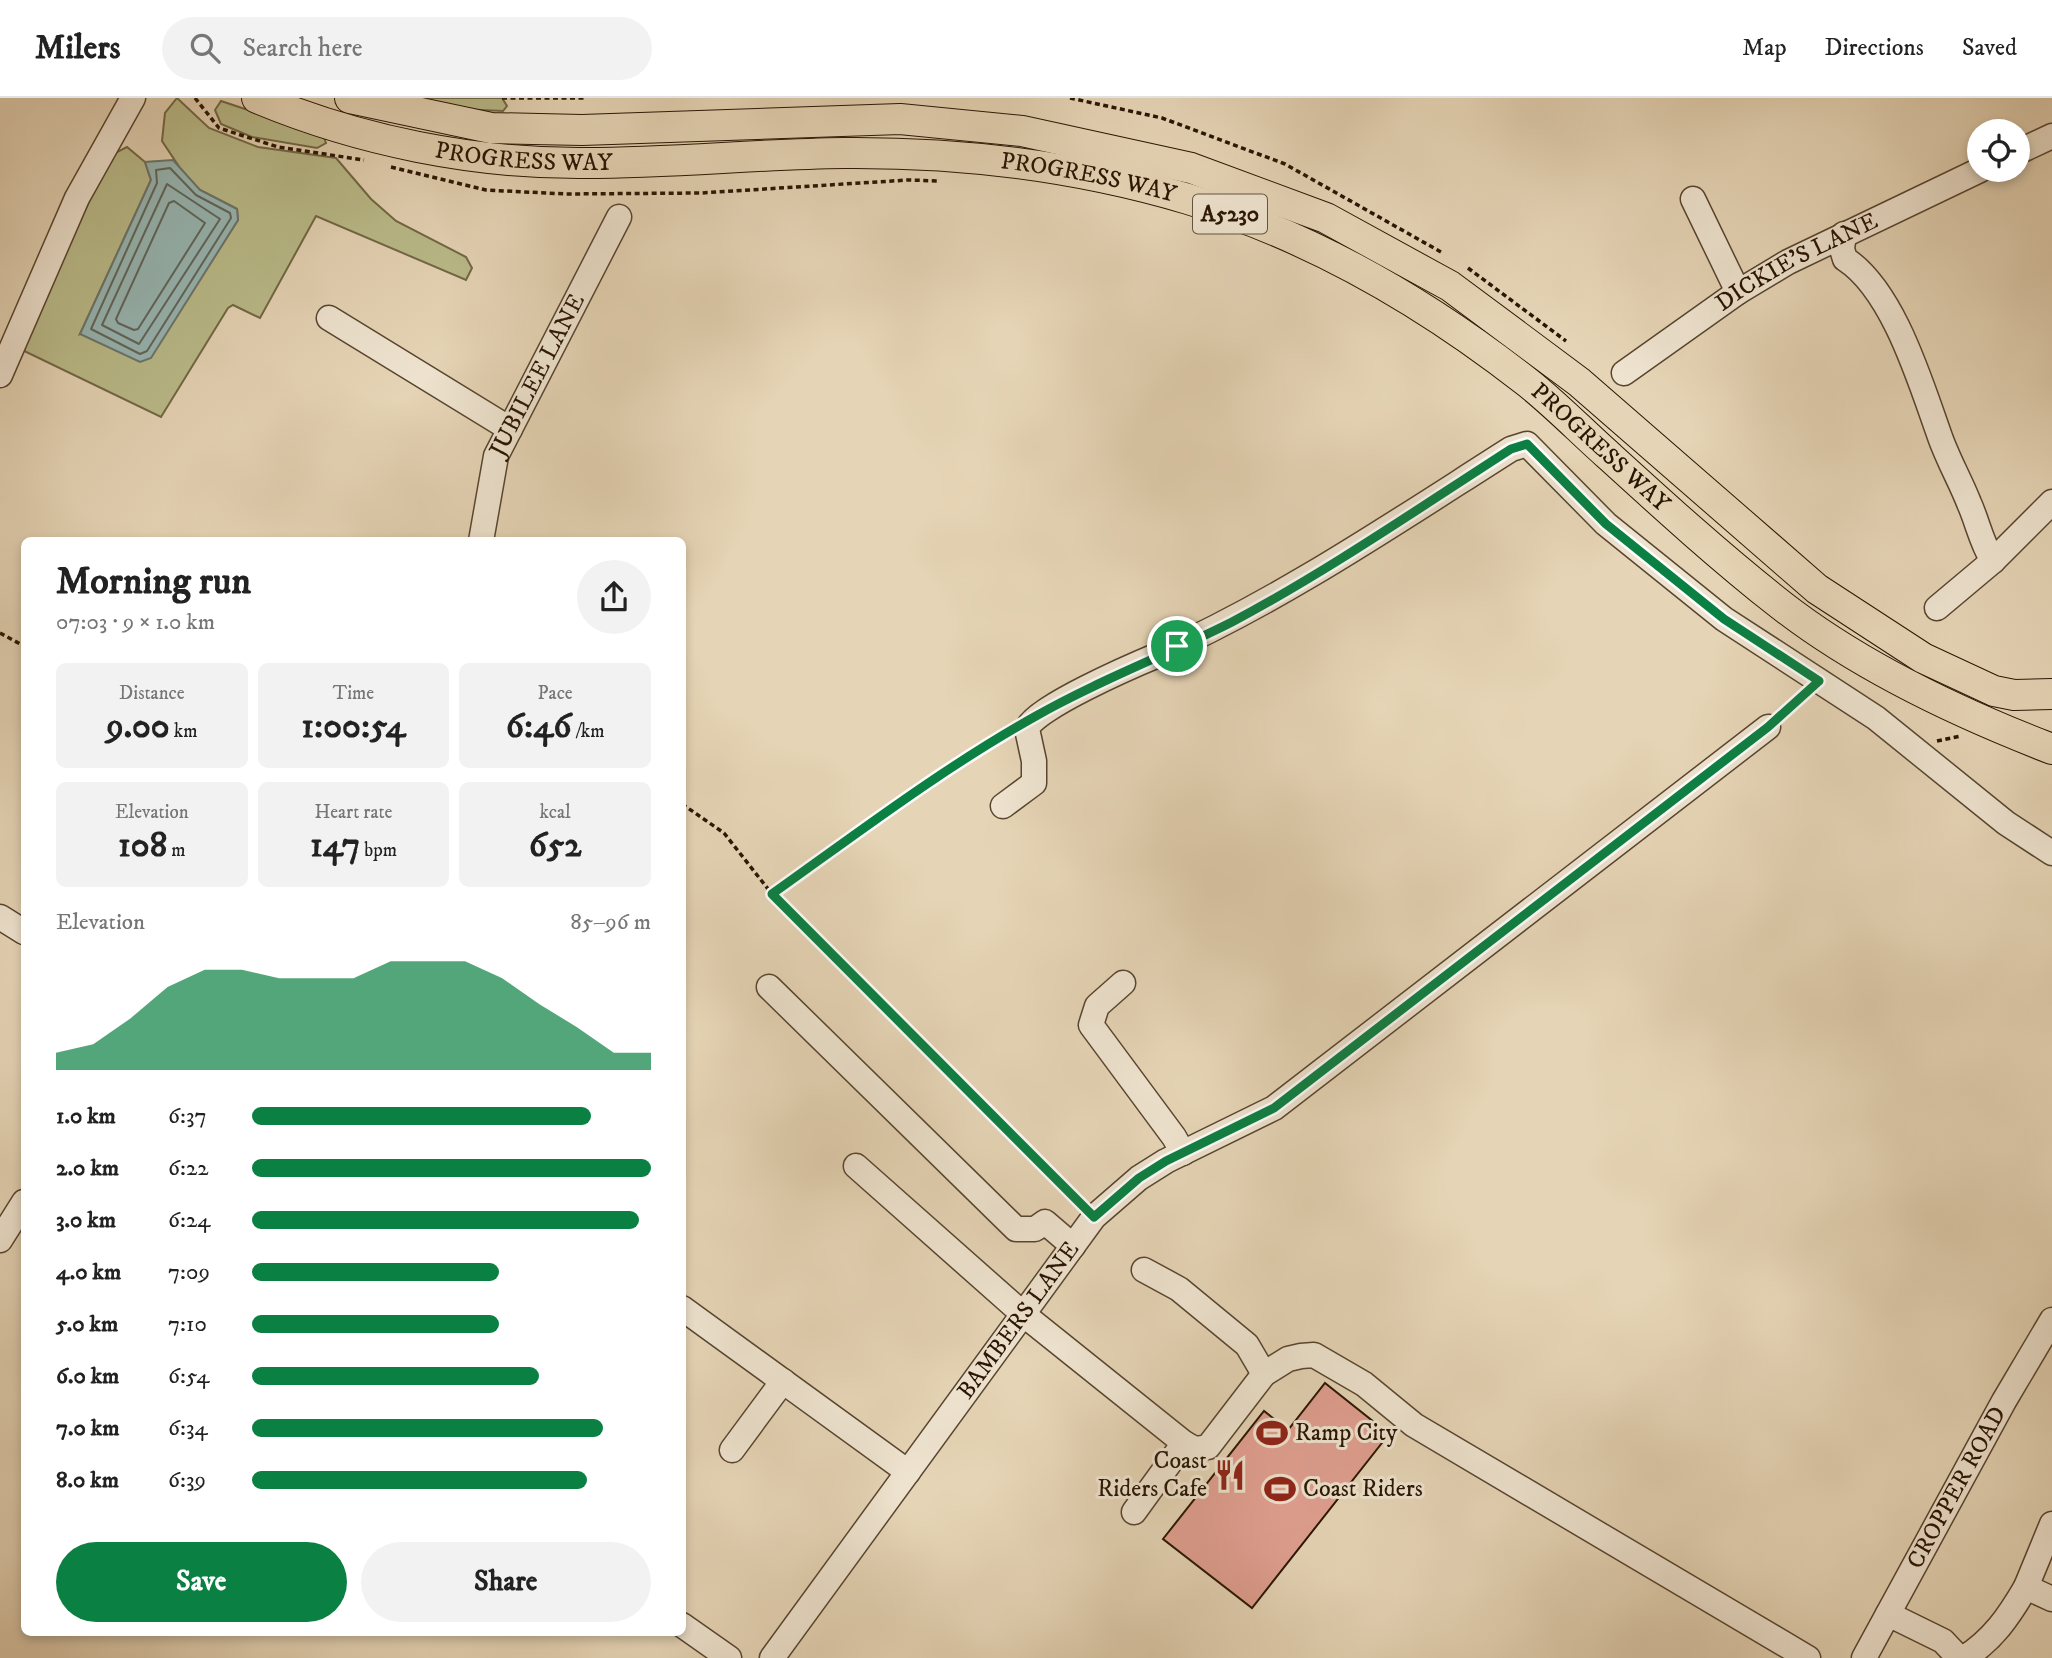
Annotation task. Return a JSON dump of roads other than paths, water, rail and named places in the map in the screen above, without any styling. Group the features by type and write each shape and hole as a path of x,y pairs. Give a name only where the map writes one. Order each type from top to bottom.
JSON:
{"main road":[{"name":"PROGRESS WAY","path":"257,98 317,123 408,145 500,158 584,163 847,153 950,156 1045,166 1188,199 1294,239 1411,299 1530,384 1665,507 1784,607 1881,669 1988,724 2052,749"},
{"name":"PROGRESS WAY","path":"350,98 491,128 582,130 900,119 1022,131 1191,168 1326,218 1450,286 1580,383 1817,589 1923,658 1994,691 2023,696 2052,694"}],"street":[{"path":"0,375 77,198 133,98"},
{"path":"2030,146 2052,136"},
{"name":"DICKIE'S LANE","path":"1624,373 1738,292 1844,234 1967,176"},
{"path":"1693,199 1738,292"},
{"name":"JUBILEE LANE","path":"482,537 496,456 619,217"},
{"path":"1844,234 1844,259 1862,270 1912,356 1939,436 1970,506 1982,543 1993,561"},
{"path":"329,318 510,429"},
{"path":"1003,806 1030,789 1034,783 1034,761 1027,729 1036,715 1122,671 1231,622 1318,572 1511,449 1527,444 1616,533 1724,619 1876,718 2006,823 2052,853"},
{"path":"1937,608 1993,561 2052,502"},
{"name":"BAMBERS LANE","path":"772,1658 1094,1217 1139,1178 1182,1153 1274,1108 1768,727"},
{"path":"0,917 21,930"},
{"path":"1123,983 1097,1006 1091,1025 1174,1137 1182,1153"},
{"path":"769,987 1016,1230 1035,1229 1045,1222 1073,1246"},
{"path":"856,1166 1023,1314 1184,1443 1195,1448 1208,1447 1264,1374 1288,1359 1314,1355 1364,1384 1414,1425 1808,1658"},
{"path":"11,1237 21,1210"},
{"path":"1144,1270 1179,1289 1247,1345 1264,1374"},
{"path":"686,1311 908,1472"},
{"name":"CROPPER ROAD","path":"1864,1658 2004,1401 2052,1320"},
{"path":"732,1450 783,1381"},
{"path":"1134,1512 1184,1443"},
{"path":"1964,1658 1985,1644 2008,1617 2026,1587 2052,1524"},
{"path":"2026,1587 2052,1599"},
{"path":"1888,1614 1943,1641 1959,1658"},
{"path":"686,1628 729,1658"}],"water":[{"path":"173,160 200,190 237,209 238,220 151,358 140,362 80,334 151,180 145,162"}],"place":[{"name":"Ramp City","path":"1272,1433"},
{"name":"Coast Riders Cafe","path":"1230,1475"},
{"name":"Coast Riders","path":"1280,1489"}]}
